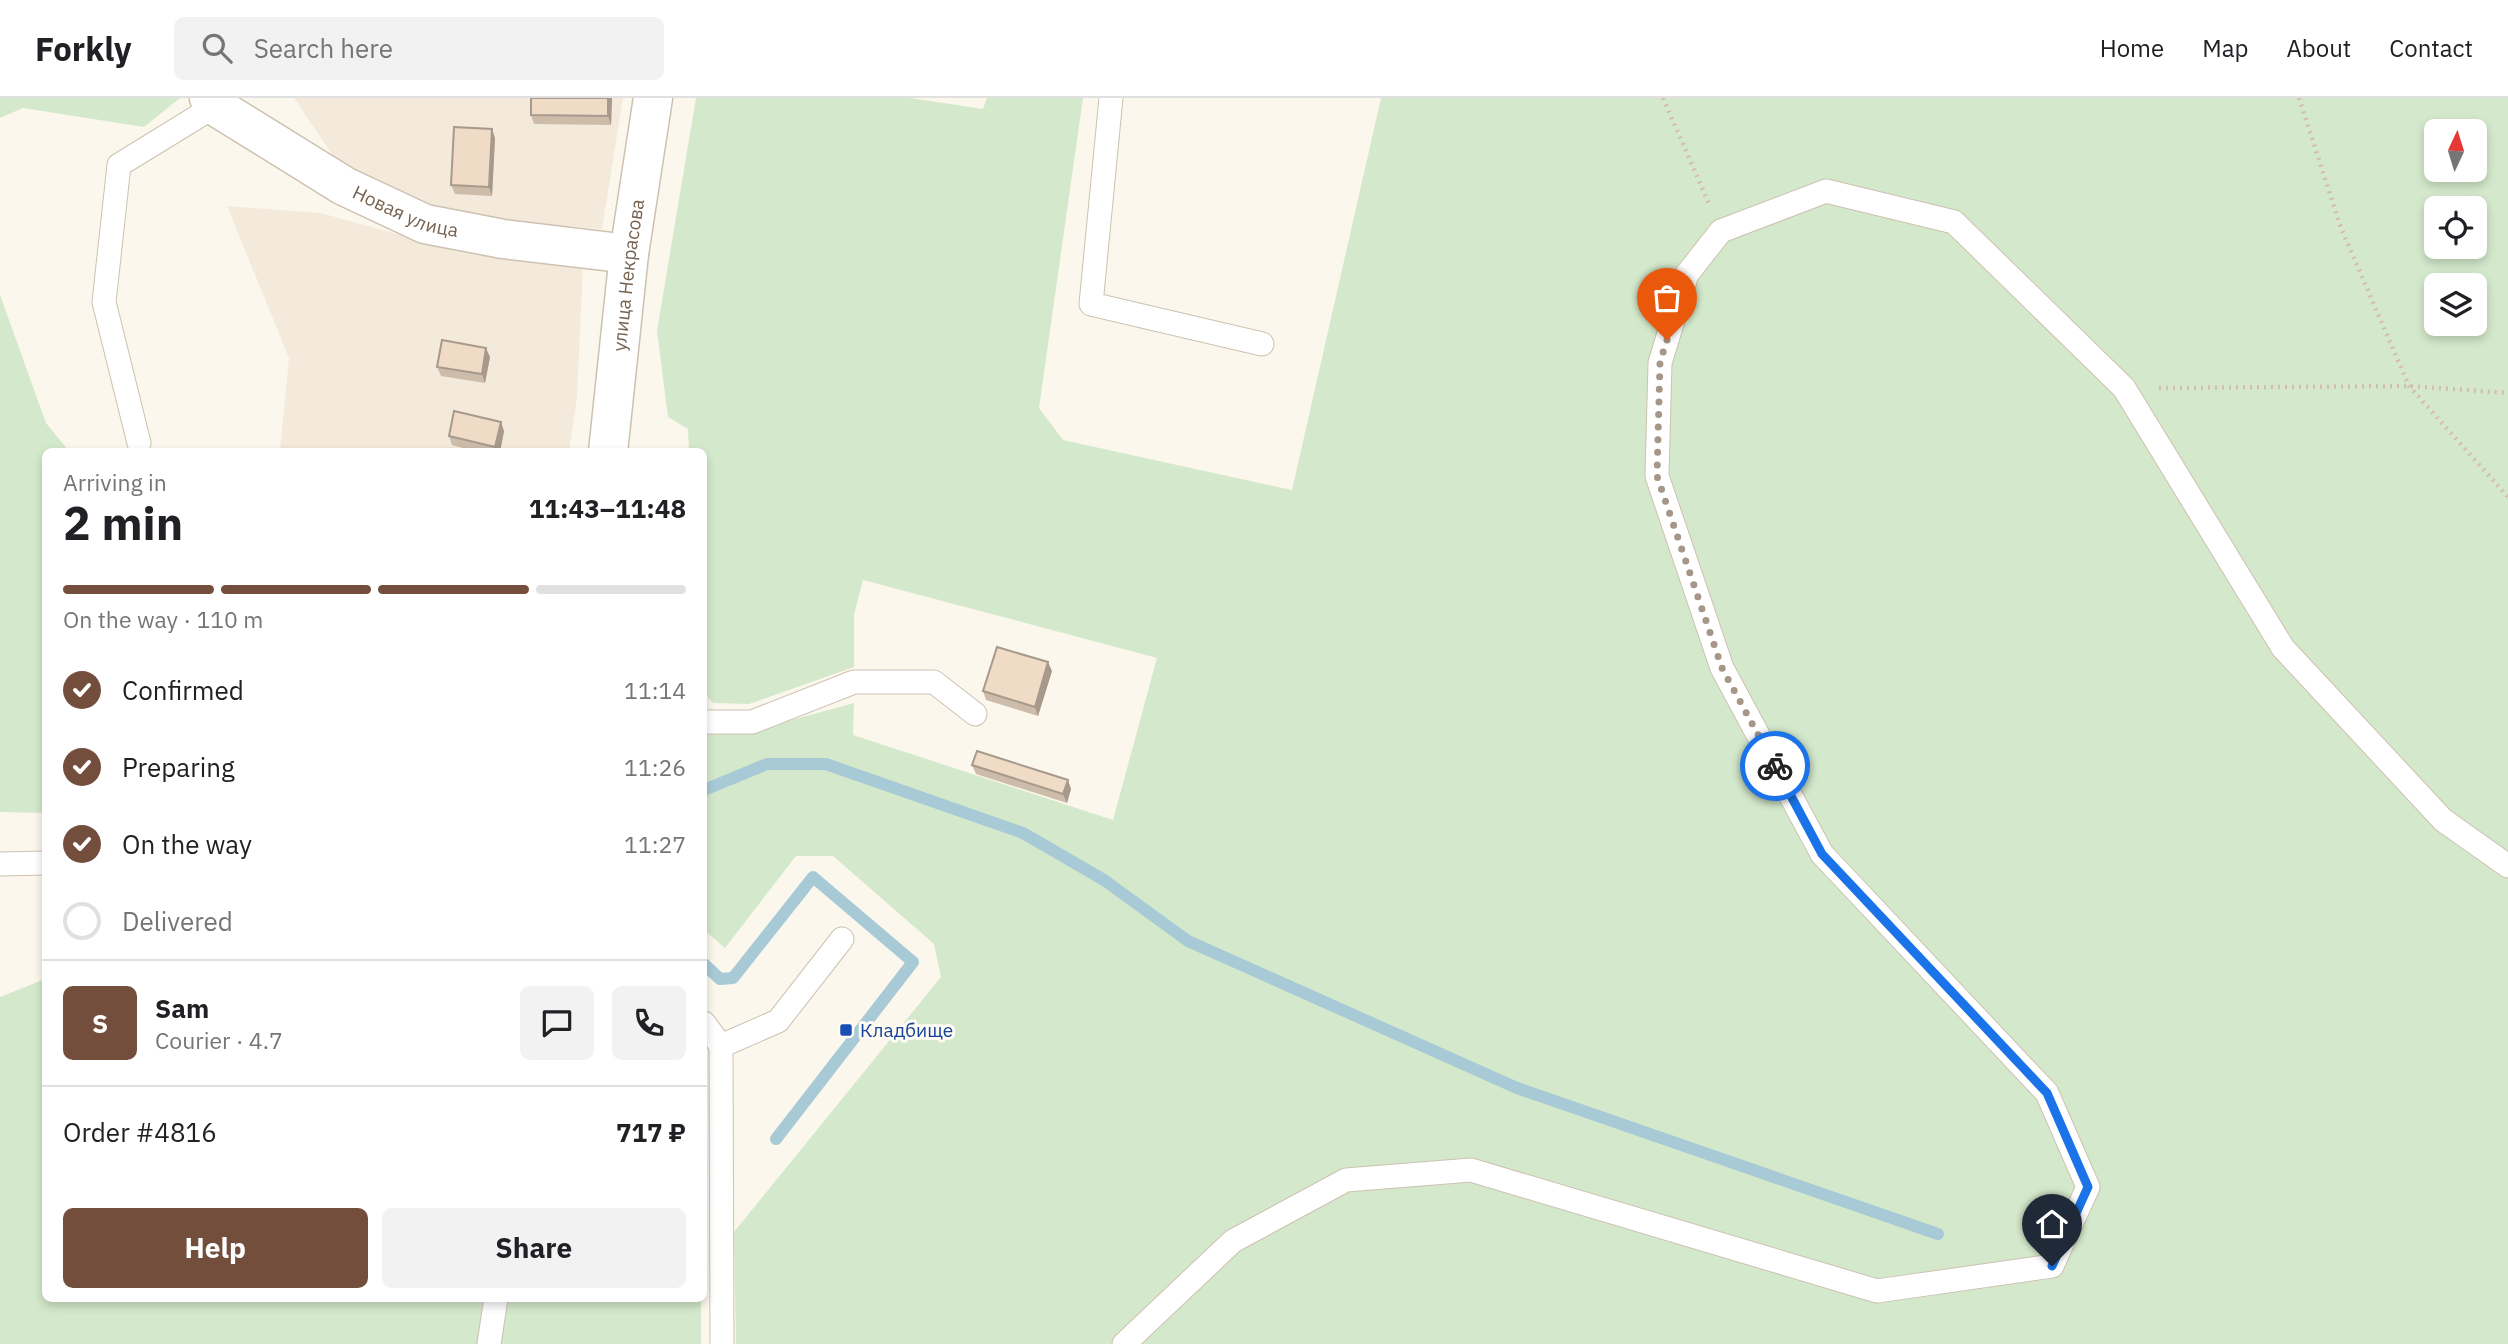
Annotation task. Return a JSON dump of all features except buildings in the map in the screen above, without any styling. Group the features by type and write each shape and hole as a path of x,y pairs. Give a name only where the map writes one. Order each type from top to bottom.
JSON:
{"street":[{"name":"улица Некрасова","path":"608,448 629,254 653,98"},
{"name":"Новая улица","path":"212,102 344,186 425,224 503,239 629,254"}],"lane":[{"path":"1111,98 1091,304 1262,344"},
{"path":"139,443 104,302 119,165 212,102"},
{"path":"1124,1344 1233,1241 1346,1180 1471,1170 1877,1291 2052,1266 2088,1187 2047,1093 1822,854 1722,668 1657,476 1660,362 1687,274 1721,231 1826,191 1954,222 2124,388 2283,648 2443,820 2508,866"},
{"path":"707,722 752,722 854,682 934,682 975,714"},
{"path":"0,864 42,863"},
{"path":"720,1046 778,1021 842,939"},
{"path":"707,1027 720,1046 722,1344"},
{"path":"489,1344 495,1302"}],"path":[{"path":"1663,98 1721,231"},
{"path":"2299,98 2341,229 2409,386 2508,497"},
{"path":"2124,388 2409,386 2508,393"}],"shaded area":[{"path":"294,98 623,98 602,229 431,214 348,178"},
{"path":"227,206 321,213 408,237 583,266 577,397 569,448 280,448 289,358"}],"green space":[{"path":"0,98 180,98 144,127 23,108 0,118"},
{"path":"696,98 910,98 983,109 987,98 1083,98 1039,408 1063,440 1292,490 1381,98 2508,98 2508,1344 736,1344 734,1232 941,977 934,944 833,856 796,856 725,948 707,933 707,735 751,731 854,703 853,735 1113,820 1157,658 863,580 854,615 854,667 749,704 713,703 707,696 707,448 689,448 688,429 668,417 657,331"},
{"path":"0,295 46,423 67,448 42,448 42,813 0,812"},
{"path":"42,980 42,1302 701,1302 701,1344 0,1344 0,997"}],"waterway":[{"path":"707,789 767,764 826,764 1023,833 1104,880 1188,941 1517,1088 1938,1234"},
{"path":"707,967 720,979 733,978 813,877 913,962 776,1139"}],"way so far":[{"path":"1667,340 1660,362 1657,476 1722,668 1775,766"}],"place":[{"name":"Кладбище","path":"846,1030"}],"route":[{"path":"1775,766 1822,854 2047,1093 2088,1187 2052,1266"}]}
